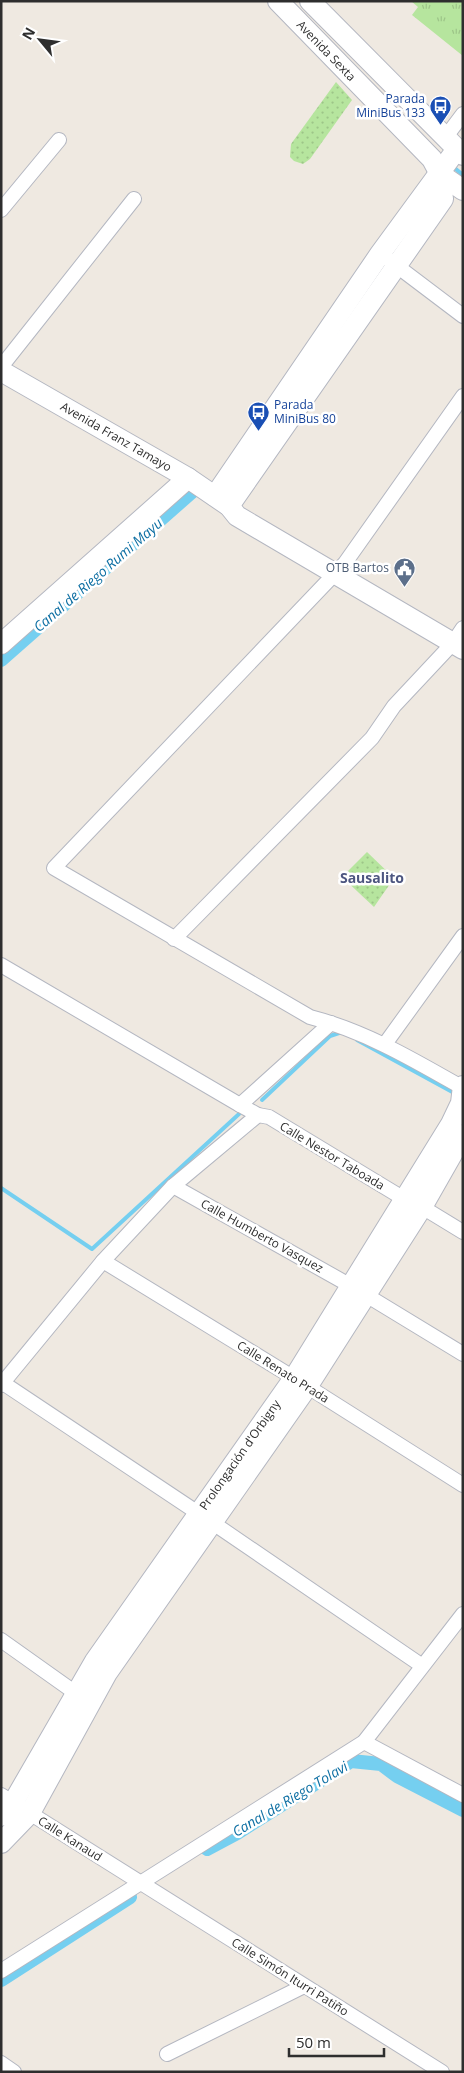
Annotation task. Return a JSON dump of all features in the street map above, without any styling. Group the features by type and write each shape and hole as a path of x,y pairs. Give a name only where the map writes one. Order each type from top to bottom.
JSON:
{"main road":[{"name":"Avenida Sexta","path":"278,1 301,9 450,157 463,190"},
{"name":"Avenida Sexta","path":"301,9 432,159 450,157"},
{"path":"222,501 388,260 450,157"},
{"name":"Avenida Franz Tamayo","path":"1,371 188,478 222,501 242,506 340,567 460,637"},
{"path":"1,644 188,478"},
{"name":"Prolongación d'Orbigny","path":"414,1204 451,1124 462,1094"},
{"name":"Prolongación d'Orbigny","path":"11,1807 107,1673 207,1518 300,1383 414,1204 463,1135"},
{"name":"Prolongación d'Orbigny","path":"1,1843 11,1807 95,1662 207,1518"}],"street":[{"path":"450,157 463,114"},
{"path":"1,210 59,140"},
{"path":"1,367 134,199"},
{"path":"388,260 463,316"},
{"path":"462,1094 385,1044 310,1017 54,868 340,567 463,396"},
{"path":"174,939 372,738 394,706 460,637"},
{"path":"385,1044 463,936"},
{"name":"Calle Nestor Taboada","path":"1,965 240,1105 258,1115 269,1117 463,1232"},
{"path":"240,1105 331,1023"},
{"path":"258,1115 174,1186 103,1261 2,1384 207,1518 421,1665"},
{"name":"Calle Humberto Vasquez","path":"174,1186 359,1290 463,1354"},
{"name":"Calle Renato Prada","path":"103,1261 463,1485"},
{"path":"1,1971 364,1742 421,1665 463,1614"},
{"path":"1,1640 77,1694"},
{"path":"364,1742 463,1795"},
{"name":"Calle Kanaud","path":"11,1807 139,1883"},
{"name":"Calle Simón Iturri Patiño","path":"139,1883 442,2072"},
{"path":"167,2054 304,1986"},
{"path":"1,2063 14,2072"}],"green space":[{"path":"411,1 463,1 463,56 412,15 418,7"},
{"path":"336,82 352,100 310,159 303,164 294,161 290,157 291,144"},
{"path":"367,852 394,878 374,907 342,877"}],"waterway":[{"path":"451,165 463,175"},
{"name":"Canal de Riego Rumi Mayu","path":"1,660 194,490 181,483"},
{"path":"262,1100 330,1036 342,1032"},
{"path":"357,1040 456,1094"},
{"path":"1,1188 92,1249 239,1114"},
{"name":"Canal de Riego Tolavi","path":"207,1849 237,1833 351,1761 381,1764 397,1776 463,1810"},
{"name":"Canal de Riego Tolavi","path":"1,1980 130,1897"}],"place":[{"name":"Parada MiniBus 133","path":"441,125"},
{"name":"Parada MiniBus 80","path":"258,431"},
{"name":"OTB Bartos","path":"405,587"}],"district":[{"name":"Sausalito","path":"372,878"}]}
